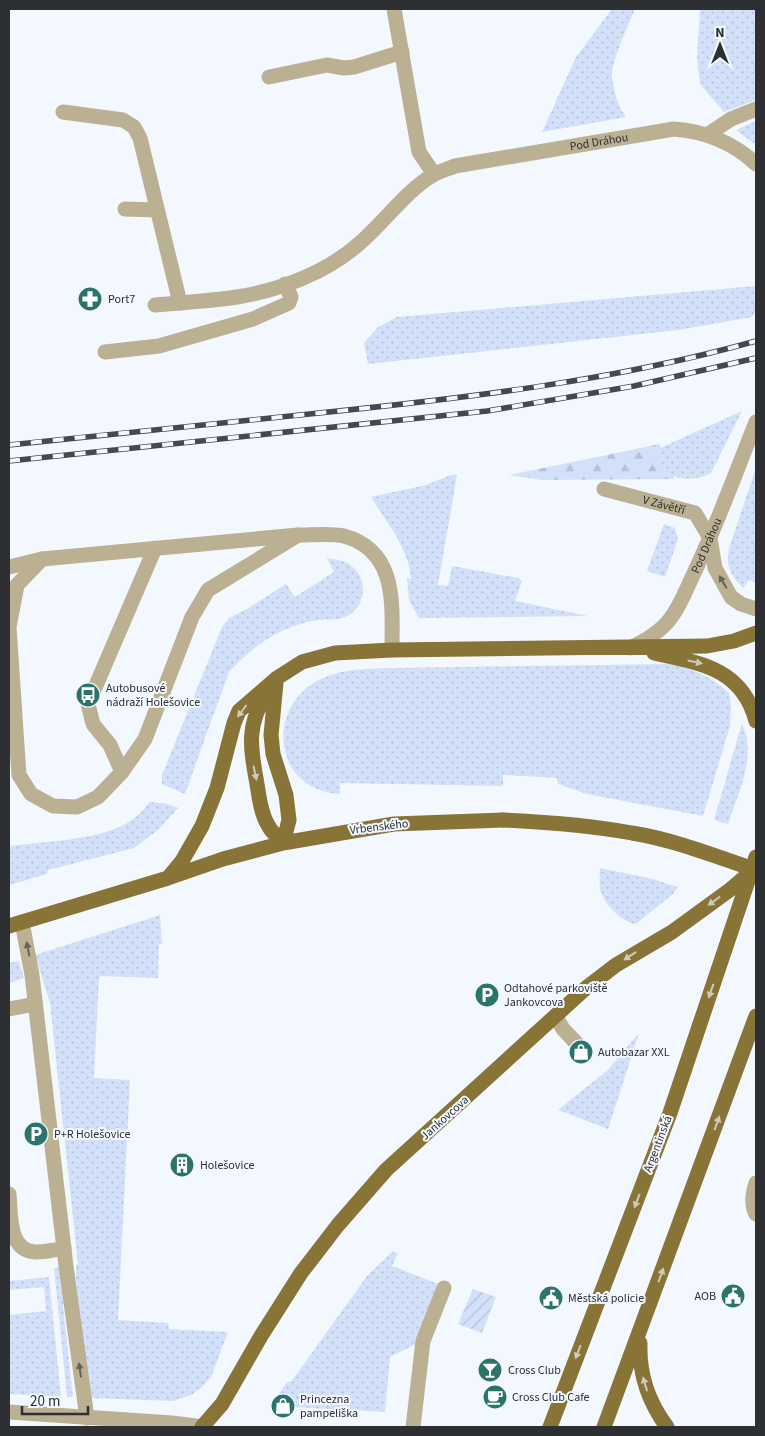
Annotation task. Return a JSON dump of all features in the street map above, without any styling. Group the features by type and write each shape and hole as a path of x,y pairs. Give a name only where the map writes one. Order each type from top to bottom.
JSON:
{"main road":[{"path":"168,878 193,844 202,826 216,788 234,723 240,711 276,678 302,662 335,653 392,650 707,646 756,633"},
{"path":"630,648 704,664 723,674 738,687 752,706 756,721"},
{"path":"276,678 271,735 273,754 286,795 289,820 283,843"},
{"path":"276,678 259,706 254,719 251,746 258,793 267,824 283,843"},
{"name":"Vrbenského","path":"15,924 283,843 394,824 503,820 580,825 633,833 685,845 755,866"},
{"name":"Jankovcova","path":"203,1427 222,1404 301,1273 338,1225 386,1170 556,1018 586,988 616,966 672,932 730,889 755,866"},
{"name":"Argentinská","path":"550,1427 670,1113 755,866"},
{"path":"604,1427 756,1016"},
{"path":"644,1321 640,1340 642,1378 648,1396 667,1427"},
{"path":"203,1427 211,1427"}],"street":[{"path":"394,9 419,152 434,174"},
{"path":"269,77 327,65 344,68 354,67 402,52"},
{"path":"707,135 731,119 756,109"},
{"path":"63,112 123,120 134,128 140,138 180,303"},
{"name":"Pod Dráhou","path":"155,305 237,297 269,290 330,264 360,243 420,185 434,174 455,166 505,156 674,129 690,130 707,135 740,152 756,164"},
{"path":"125,209 157,210"},
{"path":"105,352 159,346 253,319 289,303 291,297 285,284"},
{"name":"Pod Dráhou","path":"630,648 647,639 670,619 678,607 710,538 756,422"},
{"name":"V Závětří","path":"604,489 695,513 710,538 715,568 731,597 741,604 756,609"},
{"path":"42,559 17,585 9,627 19,775 32,794 54,806 77,807 98,797 122,772 144,739 192,617 208,590 298,535"},
{"path":"9,567 42,559 155,548 298,535 343,536 371,548 386,570 392,602 392,650"},
{"path":"122,772 110,745 93,724 88,704 155,548"},
{"path":"15,924 32,976 66,1266 87,1418"},
{"path":"9,1009 35,1004"},
{"path":"556,1018 563,1029 582,1050"},
{"path":"755,1212 753,1191 756,1183"},
{"path":"9,1194 14,1236 19,1246 26,1251 38,1252 64,1248"},
{"path":"413,1427 423,1341 444,1288"},
{"path":"9,1412 172,1423 203,1427"}],"green space":[{"path":"612,9 635,9 612,70 615,92 626,117 542,132 576,57"},
{"path":"700,9 756,9 756,100 724,112 700,84 697,58"},
{"path":"756,121 756,145 736,130"},
{"path":"756,286 756,310 752,317 678,330 368,364 364,343 378,327 397,317"},
{"path":"742,411 711,473 699,478 686,479 672,475 663,467 660,460 660,448"},
{"path":"660,444 662,466 674,476 674,479 542,480 509,475"},
{"path":"756,468 756,583 749,580 743,588 730,570 728,555"},
{"path":"451,475 457,475 438,585 448,586 452,566 519,578 522,581 515,601 588,616 419,618 409,600 407,578 411,579 408,561 397,537 371,497 426,485"},
{"path":"664,524 675,528 678,539 665,577 647,571"},
{"path":"327,558 347,563 359,574 362,581 363,595 357,608 344,617 293,626 270,638 248,653 229,672 185,794 162,784 162,775 222,627 229,618 286,584 295,597 334,572"},
{"path":"670,664 702,674 716,682 729,693 731,707 730,726 703,816 587,794 558,784 557,778 503,775 503,786 340,783 340,794 317,789 300,778 289,763 284,745 285,725 291,707 304,690 323,678 339,672 391,668"},
{"path":"742,723 748,748 747,761 745,774 728,824 714,820"},
{"path":"150,802 168,804 178,808 158,830 134,848 48,870 47,874 9,885 9,846 86,837 115,829 130,821"},
{"path":"600,868 653,879 678,887 673,894 636,924 630,923 619,916 605,901 600,889"},
{"path":"160,915 162,944 159,944 158,978 99,976 94,1078 130,1080 118,1320 168,1323 169,1329 228,1332 211,1377 191,1395 173,1401 90,1398 76,1280 76,1265 78,1264 50,1003 35,955"},
{"path":"19,961 24,978 9,983 9,963"},
{"path":"639,1033 608,1129 558,1110 608,1070"},
{"path":"392,1252 398,1253 392,1266 441,1285 420,1342 390,1357 385,1412 274,1406 272,1404 287,1382 291,1382 367,1276"},
{"path":"64,1267 66,1287 63,1306 73,1397 67,1397 54,1268"},
{"path":"49,1277 61,1397 9,1394 9,1315 46,1311 44,1287 9,1290 9,1281"},
{"path":"473,1289 496,1297 482,1333 458,1324"}],"railway":[{"path":"9,445 484,394 648,367 756,341"},
{"path":"9,461 487,411 634,386 756,358"}],"place":[{"name":"Port7","path":"90,299"},
{"name":"Autobusové nádraží Holešovice","path":"88,695"},
{"name":"Odtahové parkoviště Jankovcova","path":"487,995"},
{"name":"Autobazar XXL","path":"581,1052"},
{"name":"P+R Holešovice","path":"36,1134"},
{"name":"Holešovice","path":"182,1165"},
{"name":"AOB","path":"733,1296"},
{"name":"Městská policie","path":"551,1298"},
{"name":"Cross Club","path":"490,1370"},
{"name":"Cross Club Cafe","path":"495,1397"},
{"name":"Princezna pampeliška","path":"283,1406"}]}
